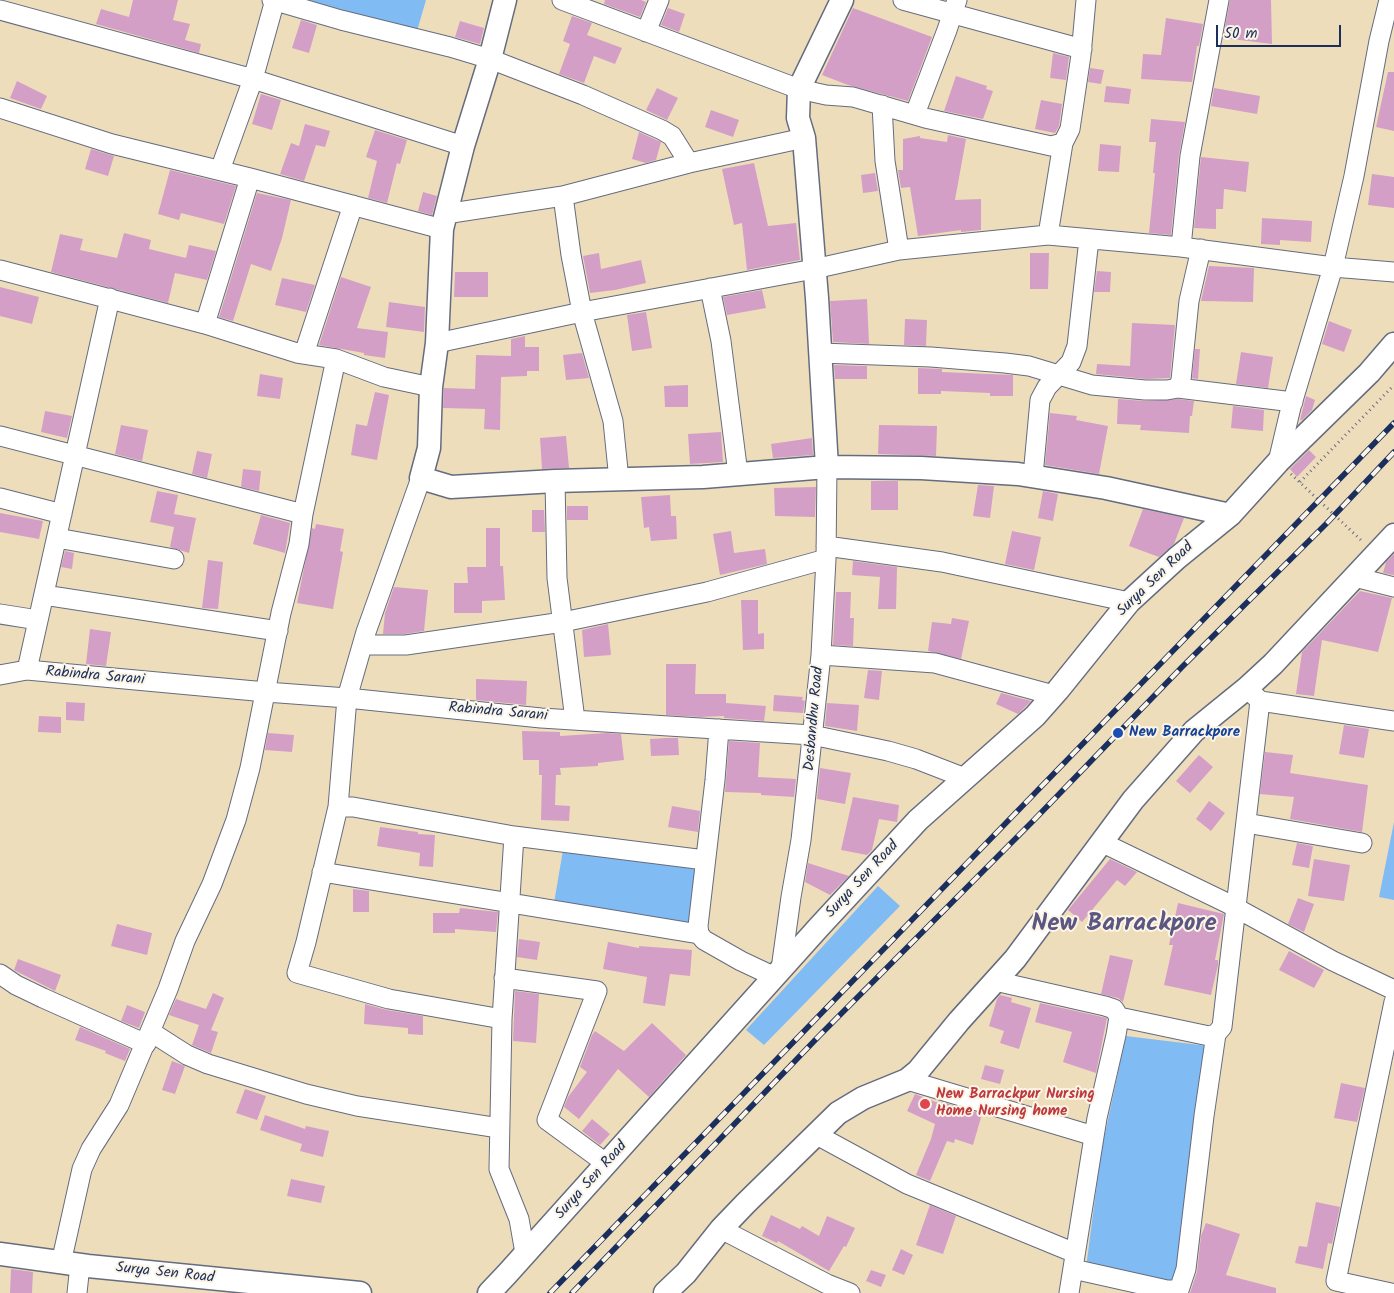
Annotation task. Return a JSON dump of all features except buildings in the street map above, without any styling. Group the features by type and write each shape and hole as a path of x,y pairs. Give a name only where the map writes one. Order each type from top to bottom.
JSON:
{"street":[{"path":"220,170 253,79 274,0 341,20 490,59 583,95 672,136 689,163"},
{"path":"502,1019 389,999 297,973 338,807 347,698 421,478 429,448 431,387 437,343 443,222 505,0"},
{"path":"562,0 799,89 826,95 853,97 915,114 1051,146 1063,143"},
{"path":"646,32 659,0"},
{"path":"827,467 804,138 798,118 799,89 842,0"},
{"path":"903,0 955,7 1082,49"},
{"path":"1048,235 1063,143 1070,129 1082,49 1086,0"},
{"path":"1181,247 1190,156 1219,0"},
{"path":"1278,462 1293,402 1333,267 1354,176 1379,41 1389,0"},
{"path":"915,114 955,7"},
{"path":"0,10 253,79 463,146"},
{"path":"882,105 886,161 899,250"},
{"path":"0,108 112,144 353,205 443,222 563,196 689,163 804,138"},
{"path":"205,324 250,178"},
{"path":"563,196 571,255 582,312 613,421 619,480"},
{"path":"304,354 353,205"},
{"path":"437,343 582,312 814,269 899,250 1048,235 1181,247 1333,267 1394,272"},
{"path":"1033,476 1040,400 1046,387 1071,362 1077,346 1089,239"},
{"path":"1178,388 1188,300 1201,250"},
{"path":"0,270 205,324 304,354 336,359 384,378 431,387"},
{"path":"710,288 721,341 738,474"},
{"path":"27,670 110,298"},
{"name":"Surya Sen Road","path":"489,1293 918,820 1035,716 1129,602 1177,558 1230,515 1278,462 1369,373 1394,344"},
{"path":"820,353 1005,363 1029,366 1092,385 1167,390 1178,388 1293,402"},
{"path":"77,1293 70,1264 82,1169 91,1149 119,1105 148,1038 185,941 212,884 236,820 250,768 278,631 299,544 303,514 336,359"},
{"path":"0,436 303,514"},
{"path":"421,478 451,487 555,481 703,478 827,467 920,468 1033,476 1106,488 1230,515"},
{"name":"Desbandhu Road","path":"778,973 802,840 810,776 812,735 821,656 826,553 827,467"},
{"path":"555,481 556,562 575,720"},
{"path":"0,498 62,514"},
{"path":"665,1293 686,1272 721,1229 838,1113 862,1098 907,1080 918,1072 1015,959 1133,800 1194,731 1253,695 1273,664 1394,535"},
{"path":"57,538 174,559"},
{"path":"363,646 406,646 563,622 707,592 826,553 942,562 1129,602"},
{"path":"1355,577 1394,587"},
{"path":"44,595 278,631"},
{"path":"0,614 38,620"},
{"path":"821,656 935,663 1053,696"},
{"name":"Rabindra Sarani","path":"0,675 27,670 347,698 541,718 812,735 888,751 916,759 965,778"},
{"path":"1253,695 1394,721"},
{"path":"815,1134 907,1184 1074,1261 1167,1290 1179,1290 1186,1270 1204,1116 1216,1034 1222,1027 1246,823 1253,695"},
{"path":"719,729 698,926 699,934 711,945 741,961 778,973"},
{"path":"338,807 353,806 514,836 705,860"},
{"path":"1246,823 1362,843"},
{"path":"514,836 502,1019 499,1169 519,1219 525,1253"},
{"path":"1102,842 1235,908 1333,961 1394,990"},
{"path":"322,872 699,934"},
{"path":"0,974 16,985 36,994 208,1064 306,1094 358,1106 499,1128"},
{"path":"504,978 597,991 547,1120 607,1164"},
{"path":"995,981 1105,1006 1114,1009 1119,1017 1094,1136 1069,1293"},
{"path":"1391,1293 1334,1287 1394,1002"},
{"path":"1119,1017 1209,1036 1216,1034"},
{"path":"907,1080 1094,1136"},
{"path":"721,1229 827,1284 850,1293"},
{"name":"Surya Sen Road","path":"0,1254 70,1264 360,1293"}],"path":[{"path":"1300,482 1394,385"},
{"path":"1278,462 1377,554"}],"water":[{"path":"308,0 426,0 417,31"},
{"path":"1394,822 1394,900 1379,897"},
{"path":"563,850 698,869 691,926 554,903"},
{"path":"878,886 900,906 764,1045 746,1030"},
{"path":"1126,1036 1208,1046 1175,1283 1086,1268 1101,1152"}],"railway":[{"path":"550,1293 1394,423"},
{"path":"572,1293 820,1035 1034,820 1182,667 1326,524 1394,452"}],"place":[{"name":"New Barrackpore","path":"1118,733"},
{"name":"New Barrackpur Nursing Home Nursing home","path":"925,1104"}],"district":[{"name":"New Barrackpore","path":"1124,926"}]}
